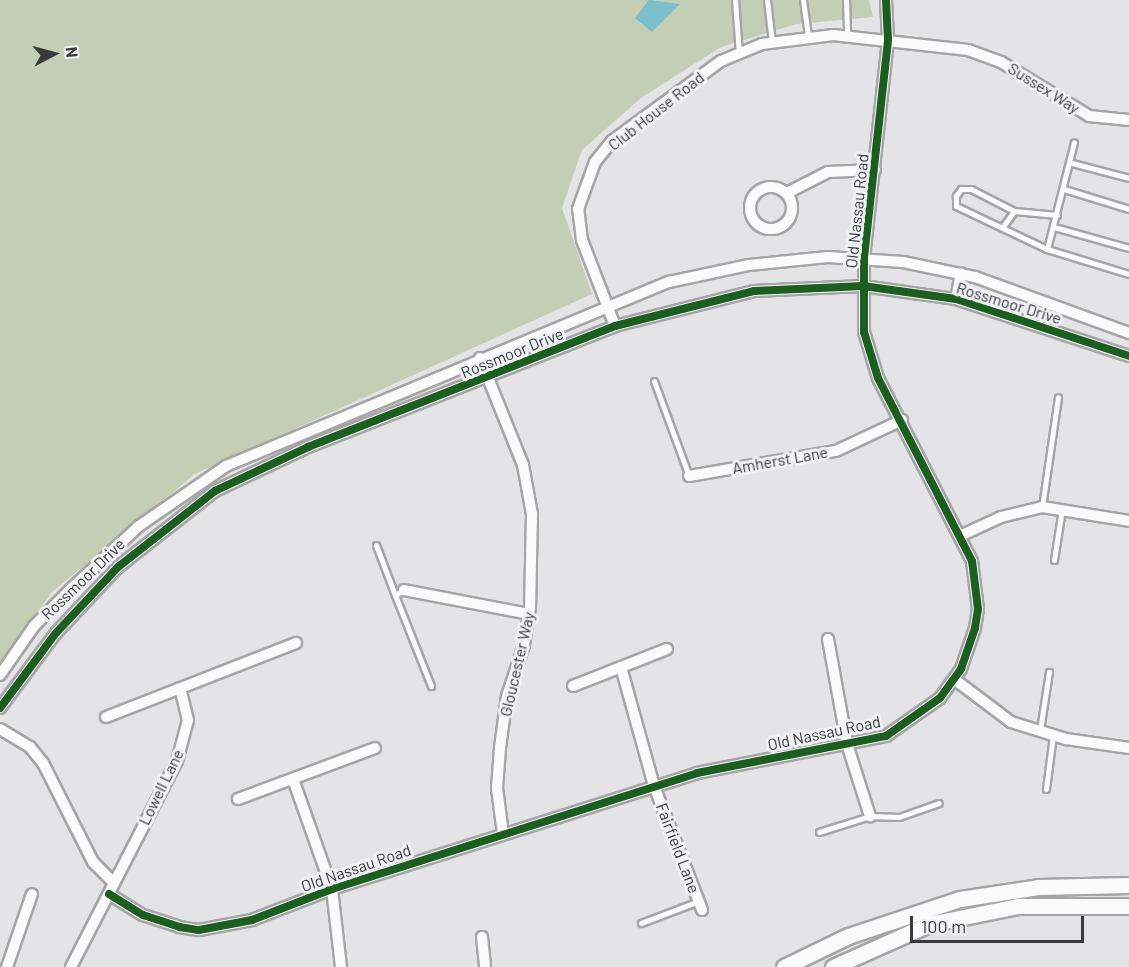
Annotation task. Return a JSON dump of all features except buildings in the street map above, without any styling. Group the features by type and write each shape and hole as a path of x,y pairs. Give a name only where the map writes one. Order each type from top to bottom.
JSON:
{"main road":[{"path":"784,967 848,936 960,899 1038,887 1129,885"},
{"path":"833,967 929,924 1006,908 1129,906"}],"street":[{"name":"Old Nassau Road","path":"109,894 143,915 199,930 252,920 332,889 697,773 886,736 940,698 967,656 978,609 972,561 962,535 865,347 864,258 888,39 886,0"},
{"name":"Club House Road","path":"615,326 582,240 578,209 595,162 657,106 740,54 772,42 808,36 888,39"},
{"name":"Sussex Way","path":"888,39 968,50 1000,62 1082,113 1129,120"},
{"path":"787,193 828,172 875,170"},
{"path":"773,187 787,193 792,210 785,223 769,229 754,220 752,199 760,189 773,187"},
{"name":"Rossmoor Drive","path":"0,675 34,626 139,526 226,466 606,304 669,282 749,265 864,258 961,273 1129,333"},
{"path":"956,299 961,273"},
{"name":"Rossmoor Drive","path":"0,708 56,633 118,567 215,491 308,447 488,378 615,326 754,291 863,286 956,299 1129,356"},
{"name":"Gloucester Way","path":"480,358 523,465 532,514 529,614 507,696 500,748 497,788 503,834"},
{"name":"Amherst Lane","path":"688,476 836,451 902,420"},
{"path":"962,535 1001,517 1042,507 1129,521"},
{"path":"399,592 529,614"},
{"path":"828,639 847,744 870,816"},
{"path":"105,717 296,643"},
{"path":"573,686 667,649"},
{"name":"Fairfield Lane","path":"621,668 654,786 701,906"},
{"path":"954,679 1011,722 1053,735 1129,748"},
{"name":"Lowell Lane","path":"109,894 112,881 177,761 189,720 180,688"},
{"path":"0,729 30,747 43,763 93,862 112,881"},
{"path":"238,799 375,748"},
{"path":"293,779 332,889 341,967"},
{"path":"7,967 32,894"},
{"path":"71,967 109,894"},
{"path":"482,938 485,967"}],"lane":[{"path":"735,0 740,54"},
{"path":"767,0 772,42"},
{"path":"803,0 808,36"},
{"path":"846,0 847,36"},
{"path":"1047,249 1072,163 1074,142"},
{"path":"1072,163 1129,178"},
{"path":"1057,215 1014,211 971,189 961,189 956,196 957,206 1005,225 1047,249 1129,274"},
{"path":"1064,189 1129,209"},
{"path":"1005,225 1014,211"},
{"path":"1054,227 1129,248"},
{"path":"654,381 688,476"},
{"path":"1042,507 1058,397"},
{"path":"1054,560 1062,509"},
{"path":"376,545 399,592 431,686"},
{"path":"1040,731 1049,672"},
{"path":"1046,789 1053,735"},
{"path":"819,832 870,816 899,817 939,802"},
{"path":"641,923 701,906"}],"green space":[{"path":"0,0 869,0 873,17 797,24 721,47 641,98 582,150 562,208 592,294 195,474 52,592 0,663"}],"water":[{"path":"649,0 680,4 652,32 635,18"}],"cycle path":[{"path":"109,894 143,915 179,927 199,930 252,920 332,889 697,773 886,736 940,698 961,669 975,628 978,609 972,561 878,378 864,332 864,258 888,39 886,0"},
{"path":"0,708 56,633 118,567 215,491 308,447 615,326 754,291 863,286 956,299 1129,356"}]}
